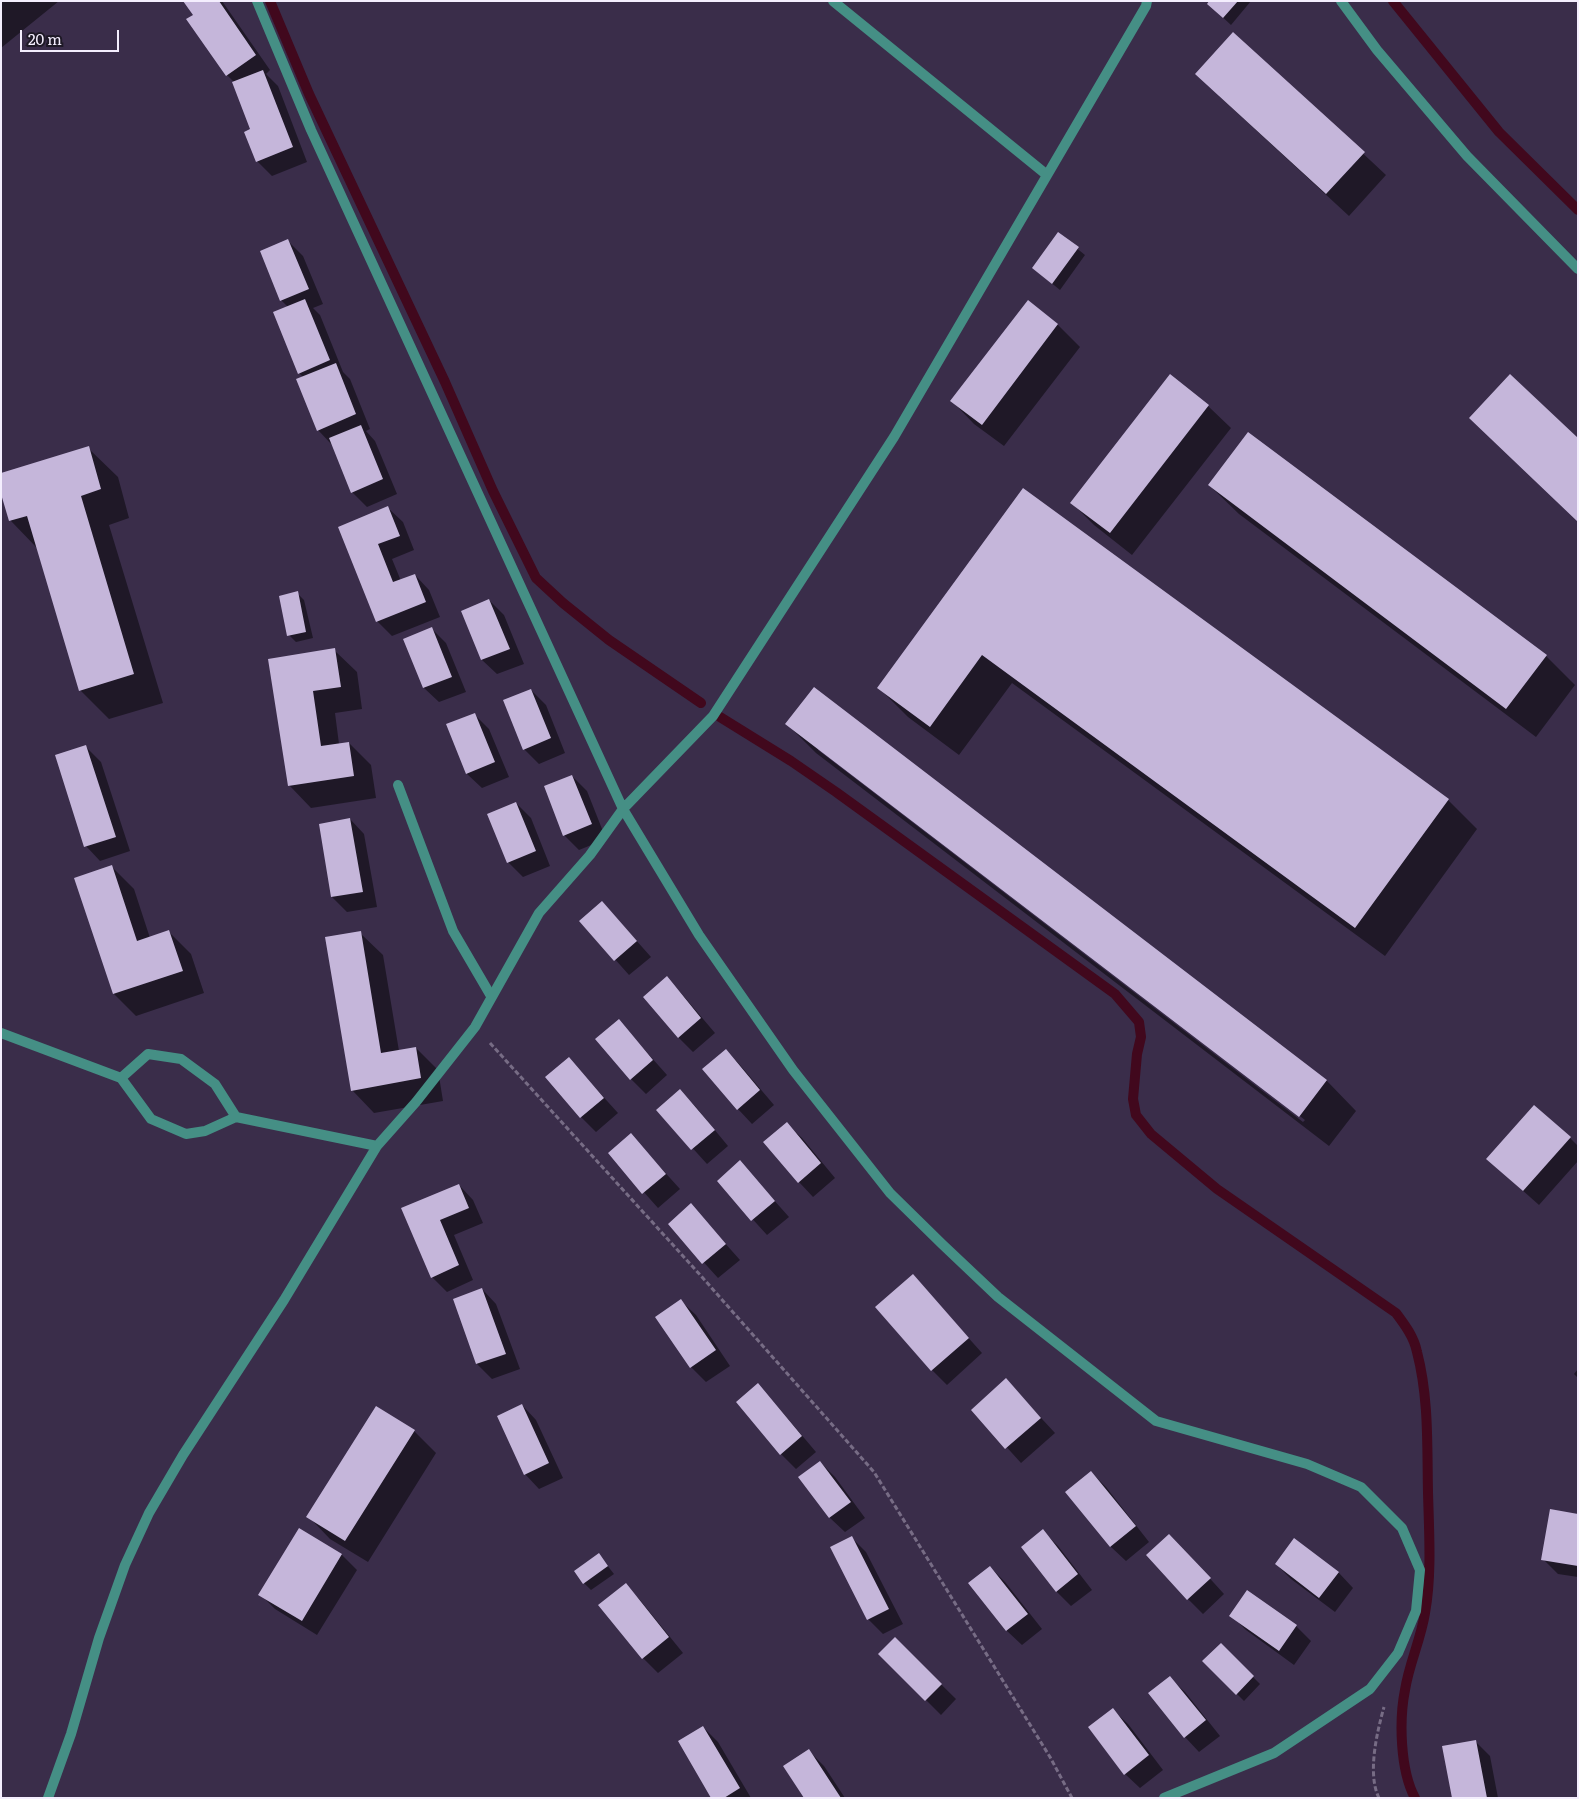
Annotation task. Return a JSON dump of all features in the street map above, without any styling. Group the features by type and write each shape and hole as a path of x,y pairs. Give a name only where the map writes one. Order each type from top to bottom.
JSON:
{"street":[{"path":"257,1 315,139 623,809 699,935 793,1070 890,1193 942,1244 991,1290 1156,1421 1307,1464 1361,1487 1402,1528 1420,1570 1416,1611 1398,1653 1370,1689 1274,1753 1164,1798"},
{"path":"833,1 1047,175"},
{"path":"48,1798 71,1734 102,1629 125,1565 149,1513 183,1455 284,1300 377,1146 416,1102 475,1027 539,913 590,855 623,809 713,716 894,437 1148,1"},
{"path":"1341,1 1377,50 1467,156 1578,269"},
{"path":"398,784 453,931 491,996"},
{"path":"1,1033 121,1078 151,1119 186,1134 206,1131 236,1117 377,1146"},
{"path":"121,1078 148,1054 182,1059 214,1084 236,1117"}],"path":[{"path":"475,1027 702,1277 874,1472 1050,1757 1072,1798"},
{"path":"1379,1798 1375,1790 1374,1764 1377,1733 1386,1698"}],"building":[{"path":"183,1 219,1 256,55 226,76 186,19 193,15"},
{"path":"1209,1 1238,1 1223,18 1207,4"},
{"path":"1233,32 1365,152 1326,194 1195,74"},
{"path":"263,70 293,147 256,162 244,132 250,129 232,82"},
{"path":"1058,232 1079,247 1052,284 1032,268"},
{"path":"288,239 309,289 280,301 260,251"},
{"path":"305,299 330,360 298,374 273,312"},
{"path":"1028,300 1058,324 982,425 950,401"},
{"path":"336,363 356,414 317,431 296,379"},
{"path":"1170,374 1209,405 1110,533 1070,503"},
{"path":"1510,374 1578,438 1578,522 1469,418"},
{"path":"361,425 383,479 351,493 329,438"},
{"path":"1248,432 1547,655 1506,709 1208,485"},
{"path":"89,446 101,489 81,496 134,674 79,691 27,516 9,521 1,494 1,473"},
{"path":"1023,488 1449,799 1355,928 982,655 930,727 877,688"},
{"path":"388,506 400,536 378,544 393,582 415,574 426,602 376,622 338,527"},
{"path":"298,591 306,632 287,636 279,596"},
{"path":"489,599 510,649 481,660 461,611"},
{"path":"432,627 452,677 423,688 403,639"},
{"path":"335,648 341,687 313,691 321,746 349,742 354,776 288,786 268,659"},
{"path":"814,687 1327,1080 1299,1117 785,724"},
{"path":"531,689 551,738 523,750 503,700"},
{"path":"475,713 495,762 466,774 446,724"},
{"path":"86,745 116,837 84,847 55,755"},
{"path":"572,775 592,824 563,836 544,786"},
{"path":"516,802 536,851 507,863 487,814"},
{"path":"350,818 363,892 331,897 319,824"},
{"path":"112,865 137,941 169,930 183,971 113,994 74,878"},
{"path":"602,901 637,941 614,961 579,921"},
{"path":"361,931 381,1053 416,1047 421,1078 351,1091 325,937"},
{"path":"667,976 701,1018 678,1038 643,997"},
{"path":"619,1019 653,1060 630,1080 595,1039"},
{"path":"726,1049 760,1090 737,1110 702,1069"},
{"path":"569,1057 604,1098 580,1118 545,1077"},
{"path":"680,1089 715,1130 691,1150 656,1110"},
{"path":"1534,1105 1571,1137 1523,1191 1486,1159"},
{"path":"787,1122 821,1163 798,1183 763,1142"},
{"path":"631,1133 666,1174 642,1194 608,1153"},
{"path":"740,1160 775,1201 751,1221 717,1181"},
{"path":"459,1184 469,1208 440,1220 459,1265 431,1278 401,1208"},
{"path":"691,1203 726,1244 702,1264 668,1224"},
{"path":"913,1274 969,1338 931,1371 875,1307"},
{"path":"482,1288 506,1354 476,1364 453,1299"},
{"path":"681,1299 716,1350 690,1368 655,1317"},
{"path":"1006,1378 1041,1418 1005,1449 971,1410"},
{"path":"758,1383 802,1436 780,1455 736,1402"},
{"path":"522,1404 549,1463 524,1475 497,1416"},
{"path":"376,1406 415,1430 345,1541 306,1517"},
{"path":"820,1461 851,1502 829,1518 798,1477"},
{"path":"1091,1471 1136,1526 1110,1547 1065,1492"},
{"path":"1550,1509 1578,1514 1578,1566 1541,1560"},
{"path":"299,1528 342,1554 302,1621 258,1595"},
{"path":"1043,1529 1078,1574 1056,1592 1021,1547"},
{"path":"1169,1534 1211,1578 1187,1600 1146,1555"},
{"path":"852,1536 889,1609 867,1620 830,1547"},
{"path":"1294,1538 1339,1572 1319,1598 1275,1564"},
{"path":"599,1553 608,1566 583,1584 574,1571"},
{"path":"990,1566 1028,1614 1006,1631 968,1583"},
{"path":"626,1583 669,1637 642,1659 598,1605"},
{"path":"1247,1590 1297,1625 1279,1651 1229,1616"},
{"path":"895,1637 942,1684 925,1701 878,1654"},
{"path":"1221,1643 1254,1676 1236,1695 1202,1661"},
{"path":"1170,1676 1206,1720 1184,1738 1148,1693"},
{"path":"1113,1708 1149,1755 1124,1775 1088,1727"},
{"path":"703,1726 740,1788 724,1798 711,1798 678,1741"},
{"path":"1476,1740 1487,1798 1452,1798 1442,1746"},
{"path":"809,1749 841,1798 804,1798 783,1766"}],"waterway":[{"path":"270,1 309,94 445,382 493,491 536,578 563,603 609,640 701,703"},
{"path":"1393,1 1499,132 1578,210"},
{"path":"720,717 791,761 836,792 1115,994 1139,1022 1141,1037 1137,1054 1133,1099 1136,1115 1151,1134 1217,1189 1396,1313 1406,1327 1416,1347 1421,1369 1427,1422 1429,1583 1421,1632 1407,1680 1402,1716 1402,1745 1406,1774 1415,1798"}]}
